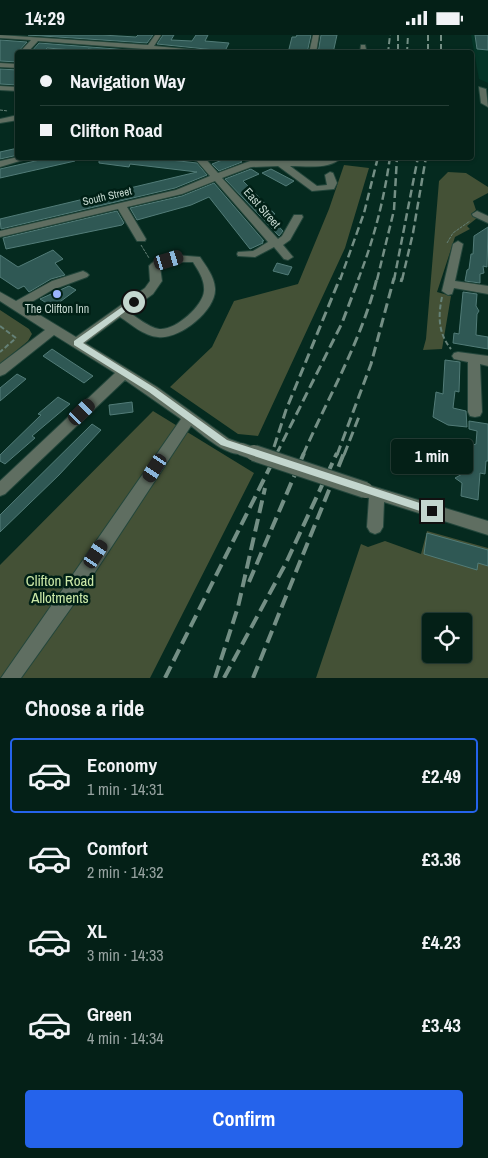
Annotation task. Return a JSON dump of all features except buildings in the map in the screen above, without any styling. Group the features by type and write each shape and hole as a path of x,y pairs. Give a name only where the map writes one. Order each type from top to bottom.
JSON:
{"street":[{"path":"0,36 99,43 148,50 158,35"},
{"path":"313,50 316,35"},
{"path":"25,50 36,39"},
{"path":"93,50 99,43"},
{"path":"0,65 15,66"},
{"path":"0,88 15,89"},
{"path":"482,89 485,103 488,105"},
{"path":"0,121 15,118"},
{"path":"0,164 17,160"},
{"name":"East Street","path":"201,160 288,257"},
{"name":"South Street","path":"0,234 179,192 250,164 332,163 335,160"},
{"path":"281,164 315,189 330,187 332,183 330,175"},
{"path":"122,206 141,239"},
{"path":"477,214 488,220"},
{"path":"242,254 255,254 286,238 298,217"},
{"path":"458,244 449,283 488,291"},
{"path":"77,343 149,291 156,281 154,266 157,264 181,257 196,259 209,279 208,298 187,323 170,333 157,333 120,312"},
{"path":"16,306 43,289 64,280 83,275"},
{"path":"0,296 152,390 224,443 371,492 488,528"},
{"path":"0,371 54,329"},
{"path":"458,355 488,361"},
{"path":"474,359 475,412"},
{"path":"0,490 124,373"},
{"path":"10,678 190,417"},
{"path":"371,492 375,527"}],"path":[{"path":"0,326 16,338 0,352"}],"shaded area":[{"path":"471,35 488,35 488,83 479,79"}],"green space":[{"path":"344,165 369,168 345,248 258,436 238,434 170,387 212,347 234,301 298,284 329,209"},
{"path":"448,172 466,173 488,187 488,193 473,201 476,210 471,214 477,218 467,226 470,229 455,237 437,292 451,296 442,349 423,350 426,339 439,181"},
{"path":"0,310 29,329 32,334 28,341 0,364"},
{"name":"Clifton Road Allotments","path":"153,411 254,473 150,678 0,678 0,565"},
{"path":"427,531 488,548 488,678 316,678 361,544 368,547 385,541 421,554"}],"railway":[{"path":"388,50 390,35"},
{"path":"398,35 398,50"},
{"path":"407,50 408,35"},
{"path":"428,35 428,50"},
{"path":"441,35 441,50"},
{"path":"340,280 364,213 377,160"},
{"path":"358,280 378,219 390,160"},
{"path":"377,280 394,210 397,160"},
{"path":"394,280 417,160"},
{"path":"402,280 413,233 425,160"},
{"path":"274,447 286,410 340,278"},
{"path":"277,453 342,323 359,278"},
{"path":"303,455 354,346 371,301 377,278"},
{"path":"337,455 371,364 394,278"},
{"path":"401,282 402,278"},
{"path":"344,455 360,414"},
{"path":"165,678 277,453"},
{"path":"249,582 304,453"},
{"path":"224,678 286,563 337,453"},
{"path":"253,678 344,453"},
{"path":"215,678 238,607 265,488"}],"place":[{"name":"The Clifton Inn","path":"57,294"}],"route":[{"path":"134,302 77,343 152,390 224,443 432,511"}]}
